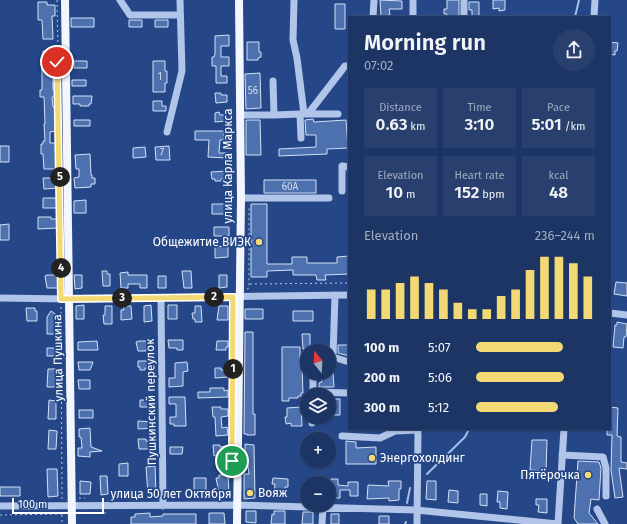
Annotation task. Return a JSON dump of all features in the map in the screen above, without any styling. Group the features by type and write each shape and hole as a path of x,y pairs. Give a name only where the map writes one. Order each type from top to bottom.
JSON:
{"main road":[{"name":"улица Пушкина","path":"65,0 65,299 72,524"},
{"name":"улица Карла Маркса","path":"237,524 241,198 239,0"}],"street":[{"path":"120,0 130,15 180,15"},
{"path":"167,132 182,71 180,0"},
{"path":"294,0 293,40 297,58 304,114 301,138"},
{"path":"373,16 374,0"},
{"path":"413,0 413,16"},
{"path":"464,0 464,16"},
{"path":"594,16 595,0"},
{"path":"304,114 345,66 348,66"},
{"path":"273,81 274,114"},
{"path":"240,115 338,114"},
{"path":"342,191 342,166 348,167"},
{"path":"241,198 330,198"},
{"path":"332,344 335,295"},
{"path":"0,298 65,299 348,295"},
{"name":"Пушкинский переулок","path":"161,298 163,506"},
{"path":"611,313 627,315"},
{"path":"336,358 348,362"},
{"path":"336,393 348,393"},
{"path":"342,436 380,438 394,430"},
{"path":"417,524 418,430"},
{"path":"558,524 564,430"},
{"path":"562,455 603,458 606,468 606,496"},
{"name":"улица 50 лет Октября","path":"0,506 62,504 163,506 237,505 300,507"},
{"name":"улица 50 лет Октября","path":"336,508 416,510 558,524"},
{"path":"597,508 606,524"},
{"path":"322,524 323,512"}],"path":[{"path":"57,0 60,229"},
{"path":"249,284 348,283"},
{"path":"62,524 65,299"},
{"path":"79,513 111,513"}],"building":[{"path":"380,0 402,1 402,9 389,9 390,15 381,16"},
{"path":"447,0 459,0 459,16 447,16 447,14 444,14 444,9 447,9"},
{"path":"493,0 505,0 505,10 499,11 499,8 493,9"},
{"path":"38,2 47,2 47,5 55,5 55,16 52,16 53,39 43,39 42,20 38,20"},
{"path":"469,2 479,2 479,16 472,16 472,10 469,10"},
{"path":"335,4 345,4 345,29 335,29"},
{"path":"71,18 94,18 94,27 71,27"},
{"path":"129,20 142,20 142,27 129,27"},
{"path":"155,20 168,20 168,27 155,27"},
{"path":"229,35 229,46 221,46 221,57 229,57 229,66 221,66 221,76 227,76 227,83 216,83 216,66 212,66 212,57 214,57 215,54 215,36"},
{"path":"247,42 259,42 259,52 261,52 261,57 258,58 258,60 247,60"},
{"path":"611,42 618,43 615,55 611,54"},
{"path":"43,51 54,51 55,58 43,58"},
{"path":"74,61 87,61 87,68 74,68"},
{"path":"153,61 165,61 167,83 165,83 165,92 153,92"},
{"path":"42,68 54,68 53,90 55,90 55,97 52,97 53,107 56,107 56,131 50,132 50,143 57,143 56,169 44,169 43,154 41,154 41,144 45,141 44,97 40,97 40,90 42,90"},
{"path":"260,73 261,108 246,109 245,74"},
{"path":"72,80 86,80 86,86 72,86"},
{"path":"215,93 227,95 227,102 216,103"},
{"path":"73,96 92,96 91,104 89,104 89,106 80,106 80,104 73,104"},
{"path":"153,101 162,101 162,106 166,106 166,111 153,111"},
{"path":"219,112 220,115 227,115 228,121 215,122 215,113"},
{"path":"313,119 314,122 346,120 348,148 327,149 327,154 279,156 279,149 316,147 316,135 306,135 305,120"},
{"path":"74,120 90,120 90,126 74,126"},
{"path":"246,120 260,120 261,155 246,155"},
{"path":"195,131 224,131 224,140 220,140 219,153 227,153 227,158 208,157 209,140 195,140"},
{"path":"0,146 9,146 9,162 0,162"},
{"path":"169,146 170,160 156,160 155,147"},
{"path":"145,147 146,157 133,158 133,148"},
{"path":"90,154 91,175 92,178 95,178 95,184 91,184 91,187 75,188 74,178 79,177 79,169 76,169 75,155"},
{"path":"227,171 227,178 221,179 221,181 215,181 215,179 212,179 211,172"},
{"path":"43,178 52,178 52,180 57,180 58,188 44,189"},
{"path":"264,180 316,180 316,193 264,193"},
{"path":"43,198 57,198 58,208 43,208"},
{"path":"86,200 86,213 74,213 74,201"},
{"path":"212,204 225,204 225,207 227,207 227,214 212,214"},
{"path":"251,204 267,204 267,264 292,264 292,257 307,257 307,263 337,263 337,257 348,256 348,274 325,275 326,280 317,280 316,275 293,275 293,270 267,271 267,277 251,277"},
{"path":"38,217 51,217 51,219 58,219 58,228 38,229"},
{"path":"9,224 9,240 0,240 0,225"},
{"path":"214,227 229,227 229,236 214,236"},
{"path":"215,246 228,247 228,257 215,258"},
{"path":"102,271 107,271 107,274 110,274 110,286 103,286"},
{"path":"182,271 191,271 192,288 184,288"},
{"path":"128,272 128,275 147,275 147,288 140,288 140,284 128,284 128,288 121,288 120,273"},
{"path":"59,275 59,288 47,288 45,276"},
{"path":"74,275 82,275 82,288 75,289"},
{"path":"219,275 227,275 227,287 219,288"},
{"path":"158,276 166,276 166,288 158,288"},
{"path":"616,282 627,283 627,296 614,294"},
{"path":"84,305 84,319 76,319 76,306"},
{"path":"151,305 152,321 144,322 144,306"},
{"path":"168,305 177,305 177,319 168,319"},
{"path":"105,306 112,306 112,324 104,324 103,315 105,315"},
{"path":"123,306 131,306 132,319 121,320 121,310 124,310"},
{"path":"195,306 201,306 202,322 195,322 195,319 193,319 192,313 195,313"},
{"path":"219,306 228,306 228,320 217,320"},
{"path":"26,308 35,308 35,311 37,311 37,321 27,321"},
{"path":"245,309 263,309 263,319 245,319"},
{"path":"51,311 58,316 58,334 47,334 47,317"},
{"path":"293,311 313,311 313,321 293,321"},
{"path":"617,322 627,324 623,348 613,347 615,325 617,325"},
{"path":"245,332 253,332 253,414 255,414 255,435 244,434"},
{"path":"302,334 310,334 310,344 303,344"},
{"path":"168,340 183,340 183,350 169,348"},
{"path":"97,341 98,350 78,350 78,342"},
{"path":"152,341 153,349 138,351 136,342"},
{"path":"217,341 228,341 228,347 226,347 226,350 216,350"},
{"path":"338,345 348,345 348,356 338,353"},
{"path":"282,347 300,347 300,380 303,380 303,388 300,388 300,396 298,396 298,398 289,398 289,401 282,401"},
{"path":"47,348 58,348 58,356 47,356"},
{"path":"138,361 152,361 152,368 140,370 140,367 138,367"},
{"path":"78,362 93,362 90,370 79,370"},
{"path":"187,362 188,371 183,372 183,386 169,387 169,378 175,378 175,363"},
{"path":"215,368 228,370 228,377 215,378"},
{"path":"48,369 56,369 55,387 47,387"},
{"path":"78,380 90,380 90,389 79,389"},
{"path":"321,380 334,380 334,387 319,387 319,383 322,382"},
{"path":"210,388 224,388 224,391 228,390 228,397 198,398 198,392 210,392"},
{"path":"169,397 185,397 186,426 174,426 174,424 170,424 170,417 176,417 176,404 169,404"},
{"path":"336,399 340,399 340,415 336,415"},
{"path":"49,400 56,401 56,419 48,419"},
{"path":"140,400 153,400 154,407 140,407"},
{"path":"212,407 228,409 228,416 221,417 222,428 227,427 228,435 216,436 215,417 213,417"},
{"path":"300,407 300,424 302,424 302,426 291,426 291,423 286,424 285,417 287,417 287,408"},
{"path":"611,407 618,408 617,436 621,437 621,462 627,463 627,469 619,468 623,497 615,498 611,470 612,435 607,435 607,430 611,430"},
{"path":"79,410 93,410 93,418 79,418"},
{"path":"138,421 153,422 154,428 138,429"},
{"path":"90,428 91,447 102,451 90,452 90,457 78,456 78,448 82,448 81,437 79,437 79,429"},
{"path":"49,430 57,431 56,449 48,449"},
{"path":"138,439 153,441 153,449 139,449"},
{"path":"532,440 547,440 546,471 530,470"},
{"path":"346,441 356,442 356,448 376,447 376,464 346,464"},
{"path":"245,444 254,445 255,498 244,499 244,474 249,474 248,465 245,465"},
{"path":"213,445 220,445 220,447 228,446 229,454 214,456"},
{"path":"170,447 183,447 182,454 170,454"},
{"path":"578,461 599,462 601,468 599,500 591,499 589,513 598,524 578,524 574,518"},
{"path":"128,463 128,476 119,476 119,464"},
{"path":"155,466 156,494 148,494 146,467"},
{"path":"47,469 57,469 58,496 48,497"},
{"path":"219,475 228,475 229,493 219,493 216,478 219,478"},
{"path":"100,476 107,476 108,494 101,495"},
{"path":"194,478 206,478 206,490 202,490 202,492 194,492"},
{"path":"273,478 288,479 288,487 285,487 285,495 274,494 275,484 272,484"},
{"path":"336,479 338,479 338,485 348,486 348,482 358,482 358,496 350,496 350,490 340,490 340,498 336,498"},
{"path":"80,481 91,482 90,494 80,494"},
{"path":"388,481 401,481 399,500 389,501 389,498 367,499 368,485 389,486"},
{"path":"427,481 436,481 436,500 426,499"},
{"path":"0,487 20,487 20,496 0,496"},
{"path":"449,490 458,491 458,503 448,502"},
{"path":"498,491 508,492 507,509 500,508 500,502 497,502"},
{"path":"480,494 487,494 487,506 480,505"},
{"path":"536,499 547,499 547,513 538,512 539,505 536,505"},
{"path":"246,511 256,511 256,523 246,522"},
{"path":"274,511 285,511 285,524 271,524 272,514 274,515"},
{"path":"303,512 313,512 313,524 302,524"},
{"path":"150,513 150,517 163,516 163,514 196,514 196,524 131,524 131,517 135,517 135,514"},
{"path":"209,513 224,513 225,524 209,524"},
{"path":"331,514 339,514 339,524 331,524"},
{"path":"379,516 389,516 389,524 379,524"}],"waterway":[{"path":"575,16 579,0"},
{"path":"427,474 465,437 468,430"},
{"path":"407,503 410,488"}],"place":[{"name":"Общежитие ВИЭК","path":"259,242"},
{"name":"Энергохолдинг","path":"372,458"},
{"name":"Пятёрочка","path":"588,475"},
{"name":"Вояж","path":"250,493"}],"route":[{"path":"57,62 62,275 61,299 233,297 232,461"}]}
